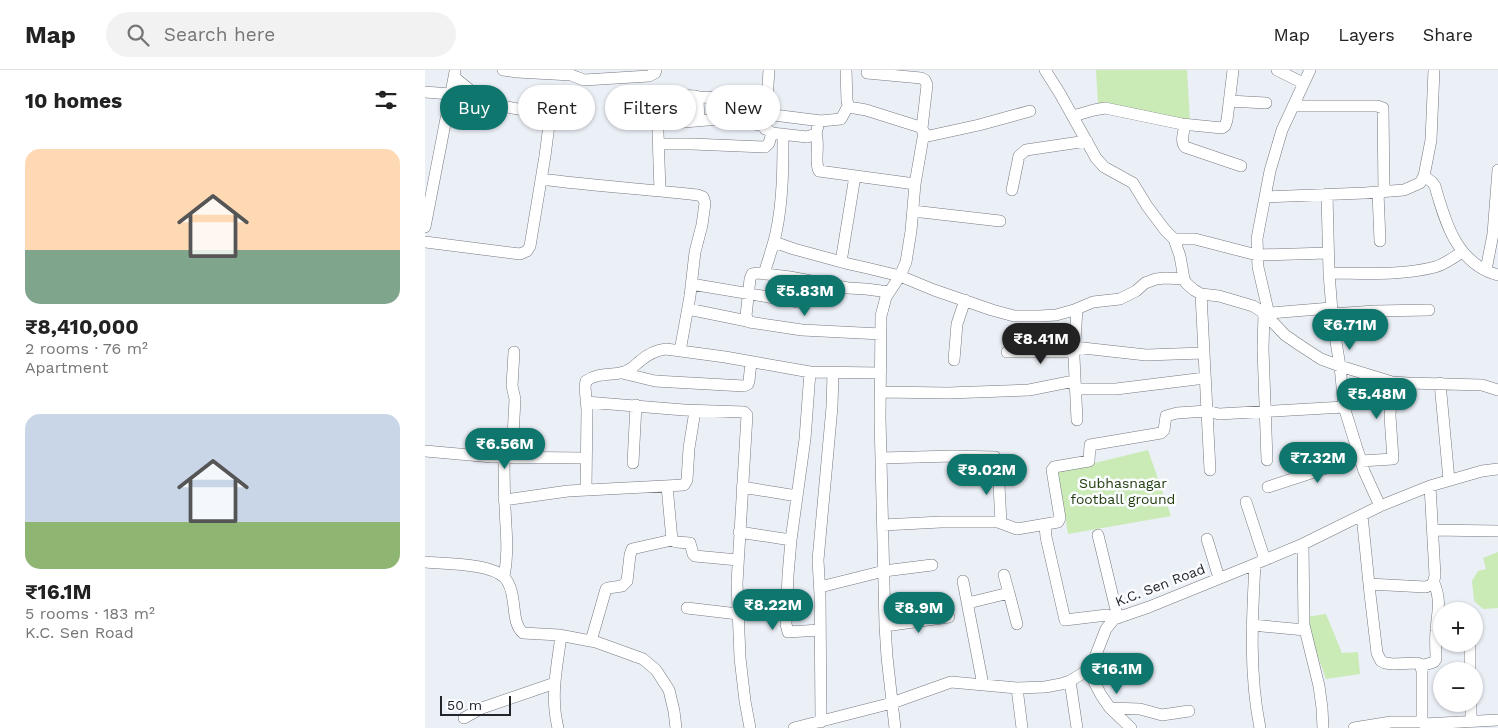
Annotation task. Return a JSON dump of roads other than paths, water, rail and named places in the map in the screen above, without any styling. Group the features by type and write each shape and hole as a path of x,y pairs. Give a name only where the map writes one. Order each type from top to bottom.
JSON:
{"street":[{"path":"503,70 571,75 584,80 649,76 655,73 656,70"},
{"path":"656,70 657,85"},
{"path":"768,85 769,70"},
{"path":"846,70 847,101 849,106 866,110 923,132 979,125 1030,110"},
{"path":"1045,70 1096,158 1105,167 1133,183 1147,206 1173,239 1180,256 1184,279 1189,287 1201,294 1219,296 1245,303 1268,315 1285,335 1308,352 1340,366 1392,382 1482,385 1498,390"},
{"path":"1073,116 1105,108 1185,124 1222,128 1226,124 1233,70"},
{"path":"1277,70 1303,83"},
{"path":"1267,460 1263,349 1268,315 1260,280 1257,255 1259,228 1270,171 1278,142 1310,70"},
{"path":"1266,197 1404,190 1420,183 1424,176 1431,140 1434,70"},
{"path":"867,73 921,78 925,80 927,85 923,132 906,262 900,276 889,292 882,310 881,392 885,626 895,728"},
{"path":"425,242 520,254 527,251 530,246 541,179 548,116 545,113 506,107 484,100 455,74"},
{"path":"425,92 440,93"},
{"path":"699,120 698,96 706,96"},
{"path":"1229,101 1266,103"},
{"path":"780,116 821,121 841,119 849,106"},
{"path":"1293,106 1377,106 1383,108 1380,241"},
{"path":"660,191 658,129 661,124 719,119 757,124 773,132 807,137 816,134"},
{"path":"821,121 819,122 816,134 818,142 818,170 915,184"},
{"path":"1185,124 1182,140 1185,147 1189,150 1241,166"},
{"path":"425,228 430,181 442,130"},
{"path":"658,144 765,147 769,143 773,132"},
{"path":"764,274 779,218 782,183 773,132"},
{"path":"1012,190 1018,161 1022,152 1033,148 1087,142"},
{"path":"1486,270 1493,234 1498,170"},
{"path":"841,262 855,176"},
{"path":"1424,176 1435,186 1449,231 1462,252 1486,270 1498,275"},
{"path":"541,179 702,196 704,200 702,225 695,252 681,351"},
{"path":"1327,194 1328,253 1332,311 1344,407 1361,459 1380,506"},
{"path":"913,211 1000,221"},
{"path":"1173,239 1195,239 1257,255 1328,253"},
{"path":"774,242 841,262 900,276 934,290 1014,316 1056,315 1093,302 1128,296 1145,283 1156,279 1184,279"},
{"path":"1329,273 1390,273 1423,269 1446,263 1462,252"},
{"path":"747,321 748,293 751,276 754,274 790,277 848,288 889,292"},
{"path":"691,284 803,303"},
{"path":"1201,294 1210,470"},
{"path":"954,360 957,324 965,300"},
{"path":"687,309 770,326 802,330 881,334"},
{"path":"1077,309 1074,350 1077,420"},
{"path":"1268,315 1332,311 1429,310"},
{"path":"622,373 632,368 642,359 661,350 725,357 810,372 881,373"},
{"path":"1007,352 1074,350 1146,355 1204,353"},
{"path":"504,577 507,550 504,442 513,438 515,399 512,386 514,352"},
{"path":"586,489 585,387 588,379 594,376 622,373 655,381 744,386 749,382 751,362"},
{"path":"810,372 805,439 791,540 786,602 786,629 791,633 820,630"},
{"path":"821,722 819,543 832,407 833,373"},
{"path":"881,392 948,393 1029,390 1075,385 1116,389 1205,378"},
{"path":"1268,487 1361,459 1393,459 1390,416 1392,382"},
{"path":"1439,383 1449,480"},
{"path":"586,402 695,411 744,412 746,414 748,418 739,532 737,614 742,678 750,728"},
{"path":"633,463 636,406"},
{"path":"883,525 941,522 1001,523 1017,529 1058,522 1060,518 1052,470 1054,467 1089,460 1090,445 1161,433 1164,430 1166,416 1172,414 1207,410 1219,414 1344,407"},
{"path":"505,500 586,489 682,485 687,482 691,433 695,411"},
{"path":"425,452 504,457 586,458"},
{"path":"882,458 995,457 998,466 1001,523"},
{"name":"K.C. Sen Road","path":"795,728 893,703 951,682 1017,688 1045,687 1070,681 1087,670 1095,658 1106,629 1116,618 1149,607 1303,544 1380,506 1429,486 1482,471 1498,469"},
{"path":"667,486 672,540"},
{"path":"1362,515 1379,658 1385,663 1417,663 1421,666 1434,662 1436,659 1435,632 1439,602 1434,583 1429,486"},
{"path":"742,487 797,496"},
{"path":"1245,502 1260,562 1252,625 1257,727"},
{"path":"1045,525 1065,620 1107,615 1116,618"},
{"path":"1432,530 1498,531"},
{"path":"739,532 791,540"},
{"path":"1098,535 1116,618"},
{"path":"1207,539 1219,578"},
{"path":"591,641 607,589 622,586 627,582 632,550 672,540 690,543 695,556 738,560"},
{"path":"1303,544 1303,613 1305,630 1323,708 1323,728"},
{"path":"425,562 479,567 496,572 504,577 509,584 517,624 522,632 591,641 643,659 656,670 669,690 676,728"},
{"path":"820,588 884,571 932,565"},
{"path":"1004,575 1017,624"},
{"path":"963,581 983,685"},
{"path":"1369,584 1425,587 1431,586 1434,583"},
{"path":"968,603 1009,594"},
{"path":"687,608 737,614"},
{"path":"885,626 949,617"},
{"path":"1252,625 1305,630"},
{"path":"558,728 553,701 561,636"},
{"path":"1421,666 1422,722"},
{"path":"1087,670 1101,696 1131,728"},
{"path":"1070,681 1077,728"},
{"path":"463,718 482,708 555,683"},
{"path":"1017,688 1022,728"},
{"path":"1111,708 1140,709 1162,715 1189,711"},
{"path":"1471,712 1471,722"},
{"path":"1354,728 1391,722 1422,722 1425,724 1498,720"}],"park label":[{"name":"Subhasnagar football ground","path":"1123,492"}]}
